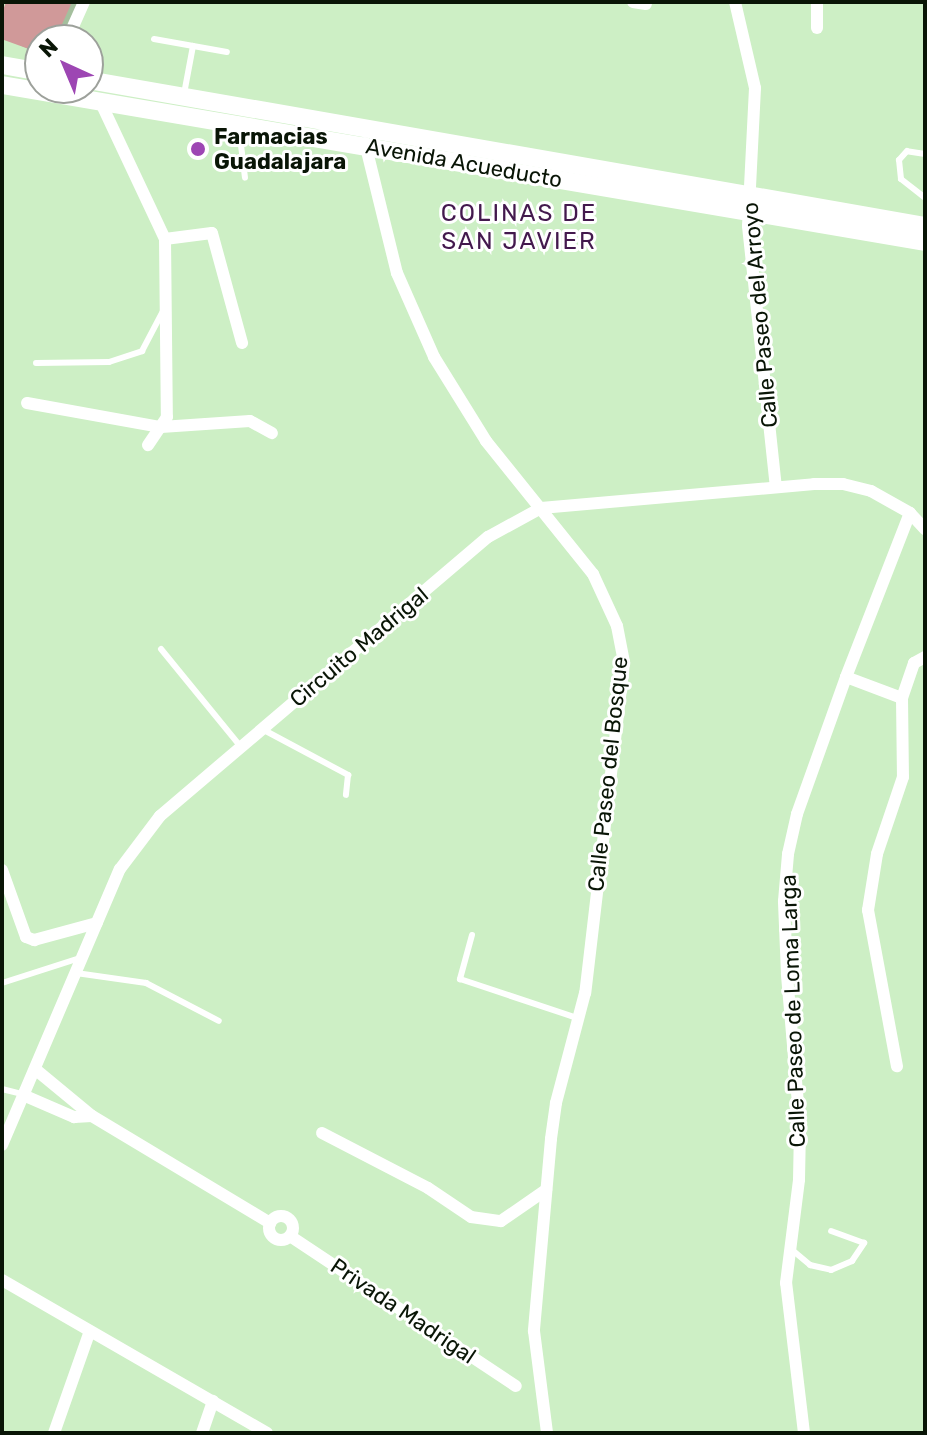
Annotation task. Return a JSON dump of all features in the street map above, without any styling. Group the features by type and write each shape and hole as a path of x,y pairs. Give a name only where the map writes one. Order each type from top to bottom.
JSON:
{"main road":[{"path":"3,64 24,69"},
{"name":"Avenida Acueducto","path":"104,83 184,97 366,138 749,204 925,242"},
{"name":"Avenida Acueducto","path":"2,85 24,88"},
{"name":"Avenida Acueducto","path":"104,103 239,125 366,138"},
{"name":"Avenida Acueducto","path":"749,204 925,226"}],"street":[{"path":"74,24 84,2"},
{"name":"Calle Paseo del Arroyo","path":"735,2 755,88 749,204 776,487"},
{"path":"817,2 817,28"},
{"path":"101,104 165,239 167,417 148,445"},
{"name":"Calle Paseo del Bosque","path":"366,138 397,273 434,357 486,441 600,587 617,626 624,663 581,1020 556,1103 546,1190 534,1331 547,1433"},
{"path":"165,239 212,233 242,343"},
{"path":"27,403 161,427 250,421 272,433"},
{"name":"Circuito Madrigal","path":"2,1145 120,869 160,816 488,537 541,508 843,484 871,491 910,513 925,529"},
{"name":"Calle Paseo de Loma Larga","path":"804,1433 786,1283 799,1180 800,1127 787,974 784,901 788,854 797,814 846,677 910,513"},
{"path":"897,1066 868,910 877,854 903,777 902,698 914,663 925,657"},
{"path":"846,677 902,698"},
{"path":"2,870 26,937 34,940 97,923"},
{"path":"35,1069 92,1116 270,1223"},
{"path":"23,1095 74,1117 92,1116"},
{"path":"322,1133 428,1188 471,1217 501,1221 546,1190"},
{"path":"277,1217 288,1218 293,1226 290,1236 283,1240 274,1239 269,1232 270,1223 277,1217"},
{"name":"Privada Madrigal","path":"290,1236 516,1386"},
{"path":"2,1280 267,1433"},
{"path":"54,1433 90,1331"},
{"path":"202,1433 213,1401"}],"lane":[{"path":"154,39 227,52"},
{"path":"184,97 193,46"},
{"path":"239,125 245,178"},
{"path":"925,154 907,151 899,160 901,179 925,198"},
{"path":"36,363 109,362 142,351 166,304"},
{"path":"161,649 241,747"},
{"path":"262,729 348,775 346,795"},
{"path":"472,935 460,979 581,1020"},
{"path":"2,983 83,957"},
{"path":"76,973 146,983 219,1021"},
{"path":"2,1089 23,1095"},
{"path":"791,1249 810,1265 831,1270 852,1261 864,1243 831,1231"}],"building":[{"path":"6,2 72,2 62,24 24,24 24,47 4,40 2,13"}],"place":[{"name":"Farmacias Guadalajara","path":"198,149"}],"district":[{"name":"COLINAS DE SAN JAVIER","path":"519,228"}]}
